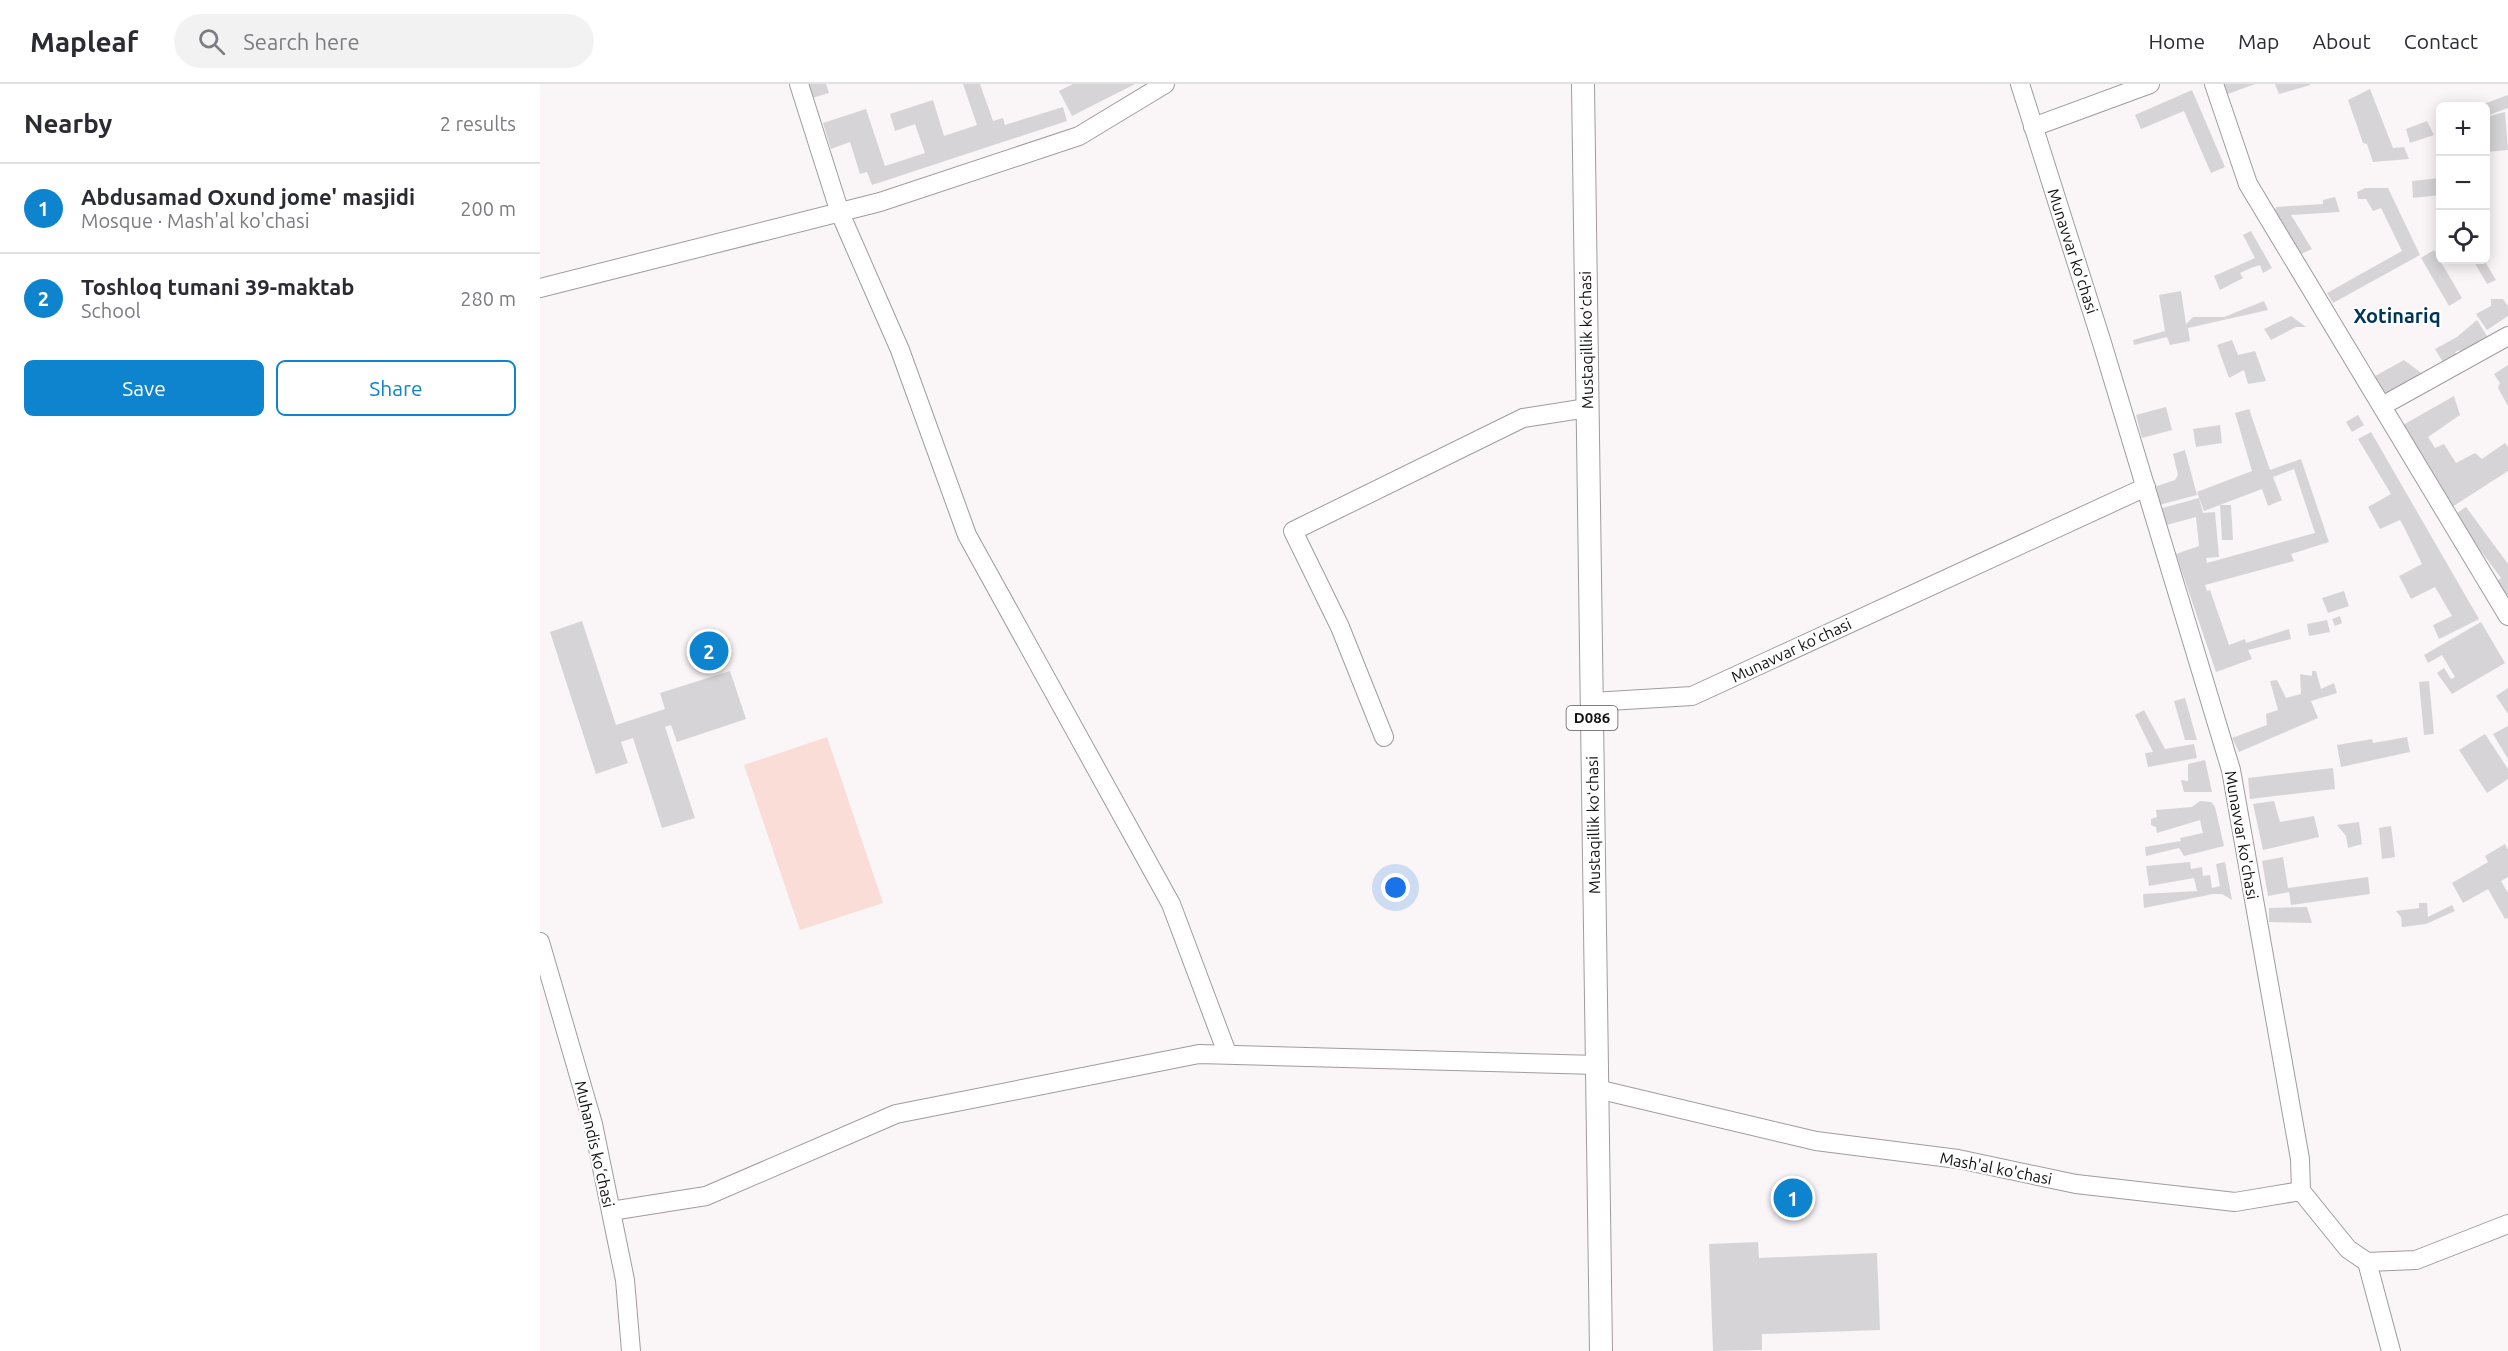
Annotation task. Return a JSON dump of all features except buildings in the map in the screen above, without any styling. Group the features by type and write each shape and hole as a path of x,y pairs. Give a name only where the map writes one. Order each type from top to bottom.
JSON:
{"main road":[{"name":"Mustaqillik koʻchasi","path":"1583,84 1601,1351"}],"street":[{"path":"799,84 840,213 900,350 967,535 1171,904 1227,1053"},
{"path":"540,288 879,202 1079,136 1165,84"},
{"name":"Munavvar ko'chasi","path":"2019,84 2146,487 2231,770 2300,1159 2301,1191"},
{"path":"2033,127 2150,84"},
{"path":"2214,84 2248,184 2507,614"},
{"path":"2382,406 2508,336"},
{"path":"1384,737 1340,627 1293,531 1523,418 1587,408"},
{"name":"Munavvar ko'chasi","path":"1592,702 1692,696 2146,487"},
{"name":"Muhandis ko‘chasi","path":"540,942 593,1124 625,1280 632,1351"},
{"path":"611,1211 706,1196 896,1114 1199,1054 1597,1065"},
{"name":"Mash'al ko'chasi","path":"1597,1089 1816,1141 1958,1159 2076,1184 2235,1202 2301,1191"},
{"path":"2301,1191 2348,1249 2367,1262 2416,1260 2508,1224"},
{"path":"2367,1262 2391,1351"}],"shaded area":[{"path":"827,737 883,903 800,930 744,765"}],"place":[{"name":"Toshloq tumani 39-maktab","path":"709,651"},
{"name":"Abdusamad Oxund jome' masjidi","path":"1793,1198"}],"district":[{"name":"Xotinariq","path":"2397,316"}]}
